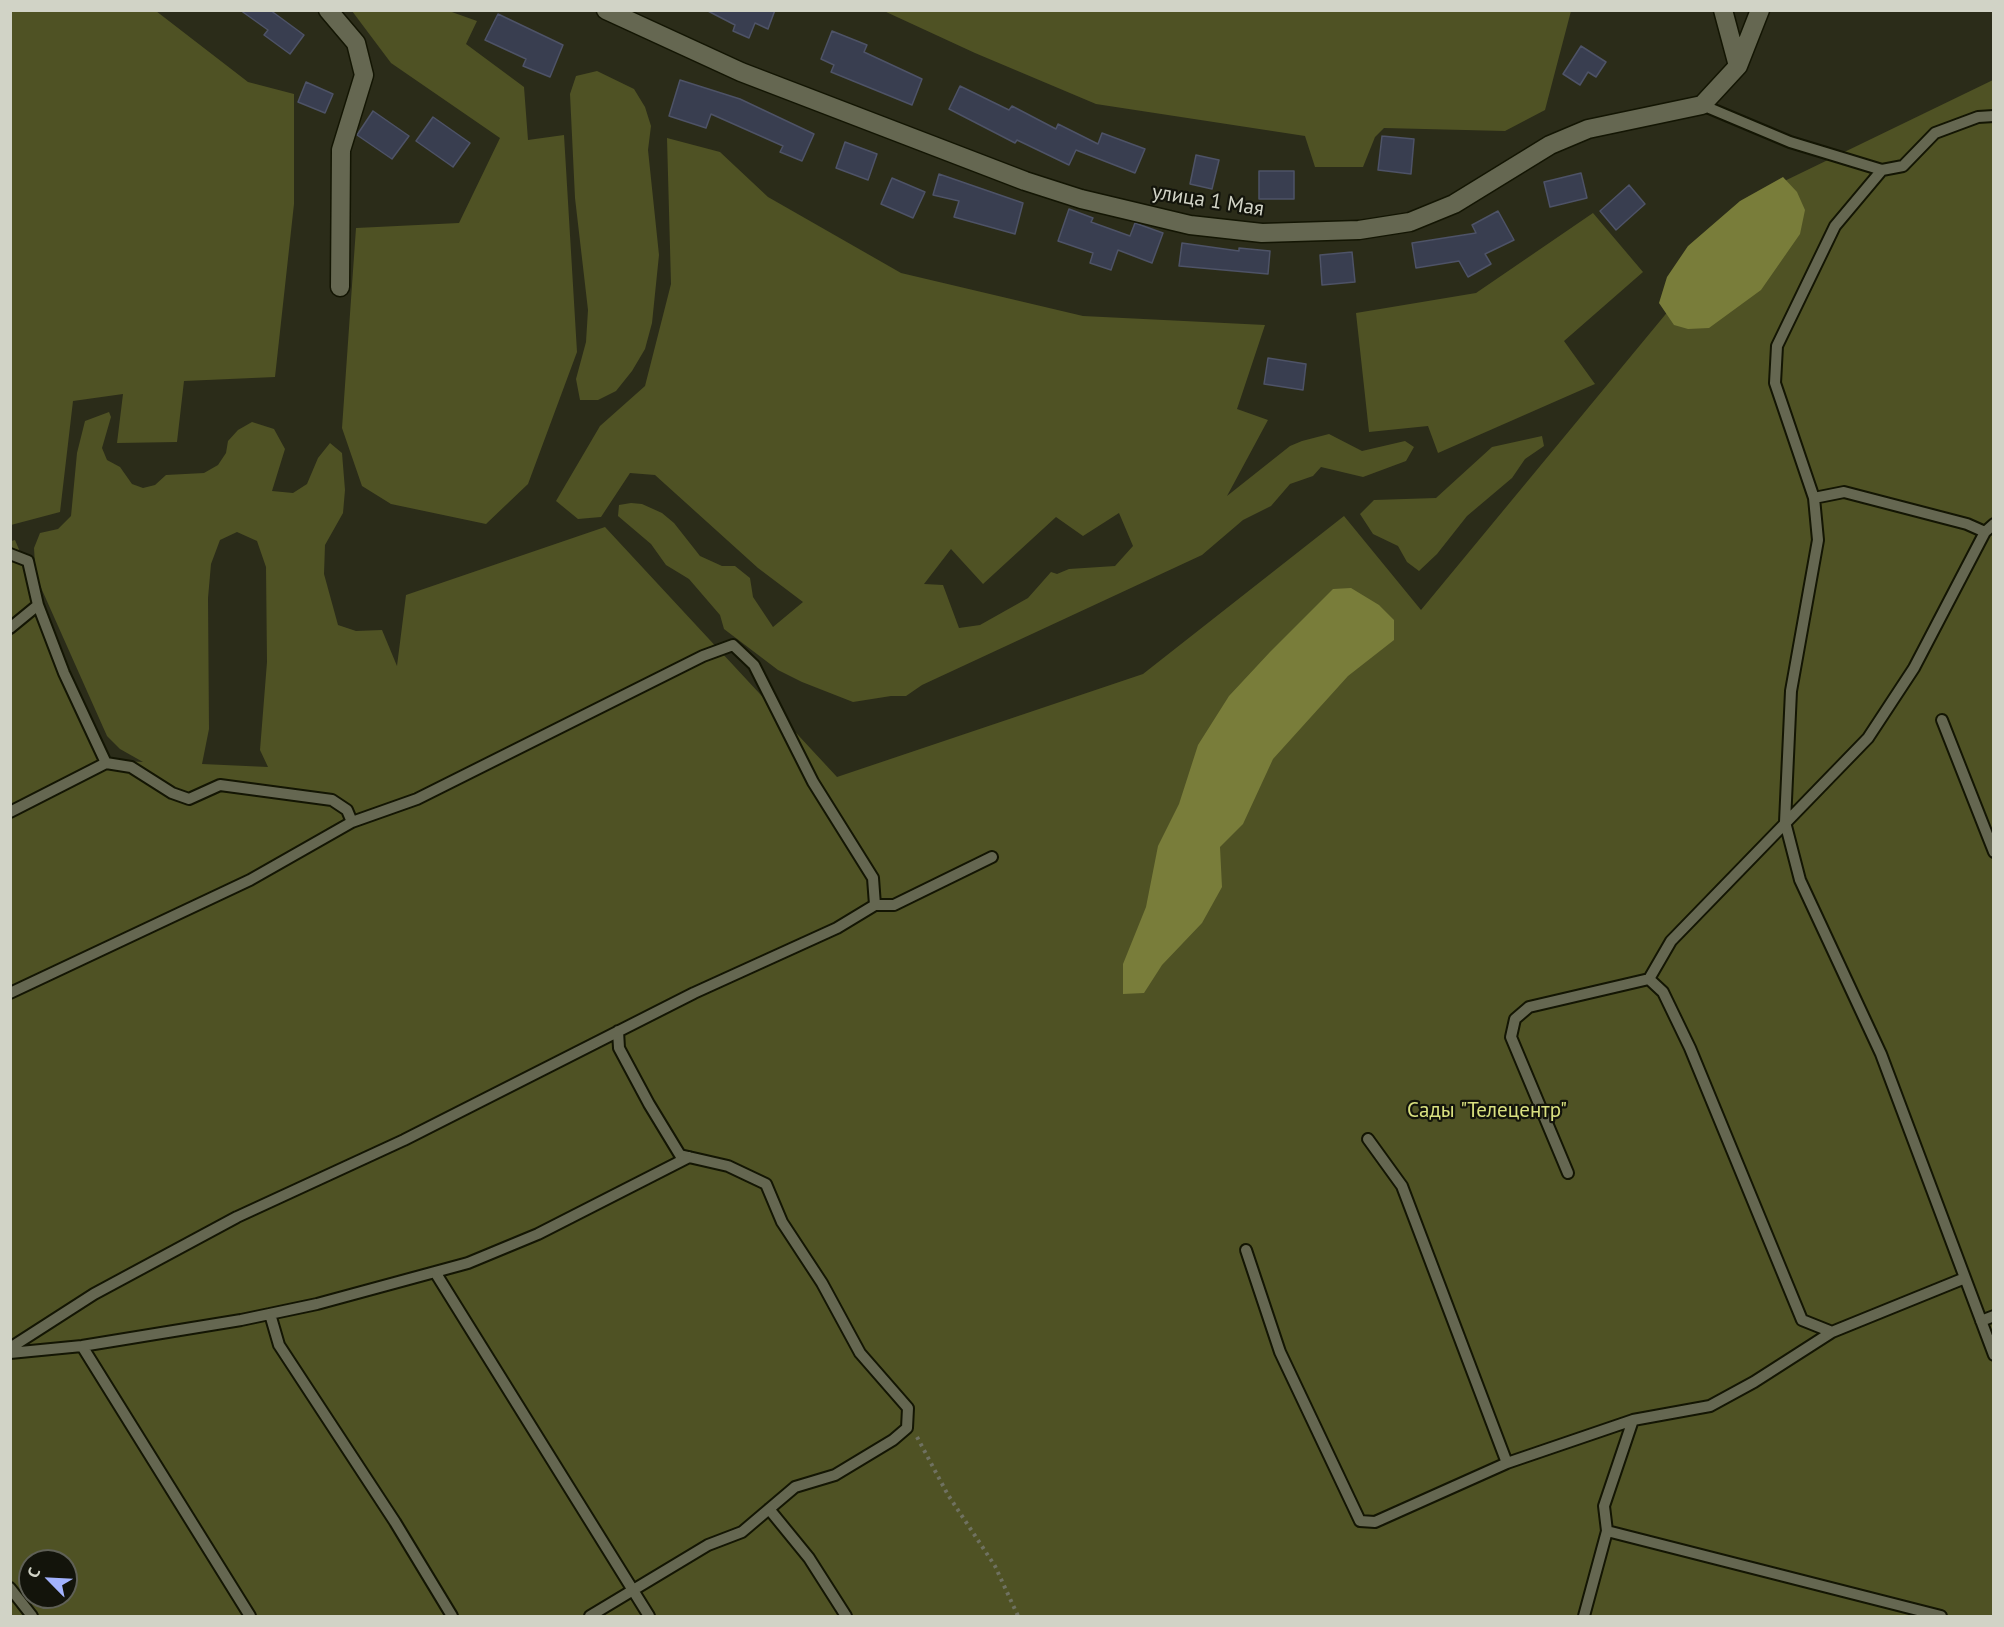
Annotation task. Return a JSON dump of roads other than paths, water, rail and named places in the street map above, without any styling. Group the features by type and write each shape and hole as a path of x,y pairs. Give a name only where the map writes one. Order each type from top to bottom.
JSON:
{"street":[{"path":"328,10 356,43 364,75 341,150 340,287"},
{"name":"улица 1 Мая","path":"606,10 741,72 1025,181 1081,199 1190,225 1262,234 1359,230 1410,222 1454,204 1550,145 1588,129 1702,105"},
{"path":"1723,10 1738,66"},
{"path":"1702,105 1738,66 1760,10"}],"lane":[{"path":"1702,105 1790,142 1882,170 1903,166 1935,133 1978,117 1994,116"},
{"path":"1882,170 1834,226 1777,346 1775,383 1814,498 1818,540 1791,691 1785,822 1800,880 1881,1054 1994,1355"},
{"path":"1814,498 1844,492 1966,524 1985,532"},
{"path":"1568,1173 1511,1037 1515,1019 1529,1007 1649,979 1671,941 1868,738 1914,668 1985,532 1994,524"},
{"path":"10,554 28,561 38,605 64,673 106,764"},
{"path":"10,628 38,605"},
{"path":"10,993 250,880 352,822 417,799 703,656 733,645 754,665 813,782 873,878 875,905"},
{"path":"1942,720 1994,852"},
{"path":"10,812 106,764 131,767 172,793 189,799 220,785 332,800 347,810 352,822"},
{"path":"10,1348 94,1294 237,1217 404,1140 694,993 837,928 875,905 894,905 992,856"},
{"path":"1649,979 1663,992 1690,1048 1802,1320 1832,1332"},
{"path":"590,1617 708,1545 742,1532 795,1487 835,1475 892,1440 907,1428 908,1408 860,1353 822,1283 782,1222 766,1184 728,1166 680,1155 649,1104 619,1047 618,1031"},
{"path":"1368,1139 1402,1186 1507,1463"},
{"path":"10,1353 82,1346 270,1314 468,1263 538,1234 689,1157"},
{"path":"1246,1250 1280,1352 1360,1521 1374,1522 1507,1463 1633,1420 1710,1406 1754,1382 1832,1332 1965,1278"},
{"path":"435,1272 649,1617"},
{"path":"270,1314 279,1345 395,1522 452,1617"},
{"path":"1981,1321 1994,1316"},
{"path":"82,1346 250,1617"},
{"path":"1584,1617 1607,1531 1604,1506 1633,1420"},
{"path":"769,1509 809,1558 846,1617"},
{"path":"1607,1531 1941,1617"},
{"path":"10,1588 32,1617"}],"park label":[{"name":"Сады \"Телецентр\"","path":"1487,1111"}]}
